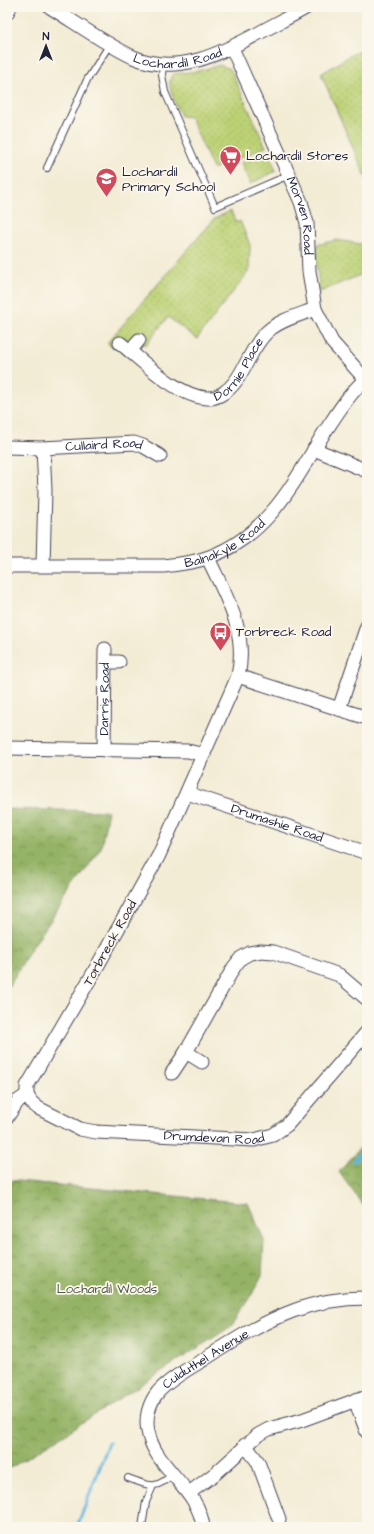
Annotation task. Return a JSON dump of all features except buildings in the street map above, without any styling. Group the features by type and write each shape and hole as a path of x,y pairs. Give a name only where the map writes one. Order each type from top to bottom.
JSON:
{"street":[{"path":"7,13 10,7"},
{"name":"Lochardil Road","path":"50,7 134,57 163,64 189,63 208,58 232,48 307,7"},
{"name":"Morven Road","path":"232,48 301,202 307,222 308,272 315,309 332,342 366,378"},
{"name":"Dornie Place","path":"139,340 125,347 171,384 184,392 206,398 214,398 231,387 261,338 268,330 276,325 315,309"},
{"name":"Balnakyle Road","path":"7,566 164,566 208,558 232,546 256,530 282,501 337,413 366,378"},
{"name":"Cullaird Road","path":"7,447 43,448 134,443 143,446 160,456"},
{"path":"43,448 45,490 43,566"},
{"path":"314,449 367,471"},
{"name":"Torbreck Road","path":"27,1095 27,1086 32,1076 94,972 159,855 238,676 241,650 235,618 208,558"},
{"path":"339,709 367,626"},
{"name":"Darris Road","path":"104,750 105,655 119,662"},
{"path":"238,676 367,718"},
{"name":"Darris Road","path":"7,748 188,751 204,755"},
{"name":"Drumashie Road","path":"187,793 367,852"},
{"path":"172,1073 186,1052 240,958 250,953 261,951 273,952 332,971 348,981 367,998"},
{"name":"Drumdevan Road","path":"27,1095 31,1102 38,1108 80,1129 96,1132 254,1140 273,1134 287,1125 367,1032"},
{"path":"186,1052 202,1062"},
{"path":"7,1117 18,1101 27,1095"},
{"name":"Culduthel Avenue","path":"203,1527 199,1510 189,1493 152,1445 148,1433 147,1420 151,1403 158,1392 193,1366 237,1338 273,1319 294,1310 314,1304 337,1300 367,1298"},
{"path":"189,1493 216,1472 245,1445 269,1428 302,1420 361,1398 367,1432"},
{"path":"245,1445 258,1462 280,1519"}],"lane":[{"path":"47,168 87,80 110,44"},
{"path":"163,64 162,75 165,92 215,207 289,175"},
{"path":"128,1478 153,1486 160,1485 173,1474"},
{"path":"142,1527 146,1502 153,1486"}],"green space":[{"path":"367,45 367,180 321,74"},
{"path":"220,65 230,69 266,147 213,169 190,117 181,116 172,95 170,83 173,74 198,71"},
{"path":"268,151 276,171 250,184 241,163"},
{"path":"231,211 236,223 240,221 250,245 249,271 197,339 168,317 146,345 137,337 132,341 123,338 113,348 107,343 215,218"},
{"path":"336,240 367,245 367,272 320,292 316,259 317,245"},
{"path":"7,809 108,811 101,848 30,950 7,990"},
{"path":"367,1140 367,1211 339,1172"},
{"name":"Lochardil Woods","path":"7,1180 248,1203 264,1240 262,1275 249,1300 230,1327 7,1470"}],"waterway":[{"path":"354,1161 367,1146"},
{"path":"77,1527 109,1443"}],"place":[{"name":"Lochardil Stores","path":"231,176"},
{"name":"Lochardil Primary School","path":"107,198"},
{"name":"Torbreck Road","path":"221,652"}]}
